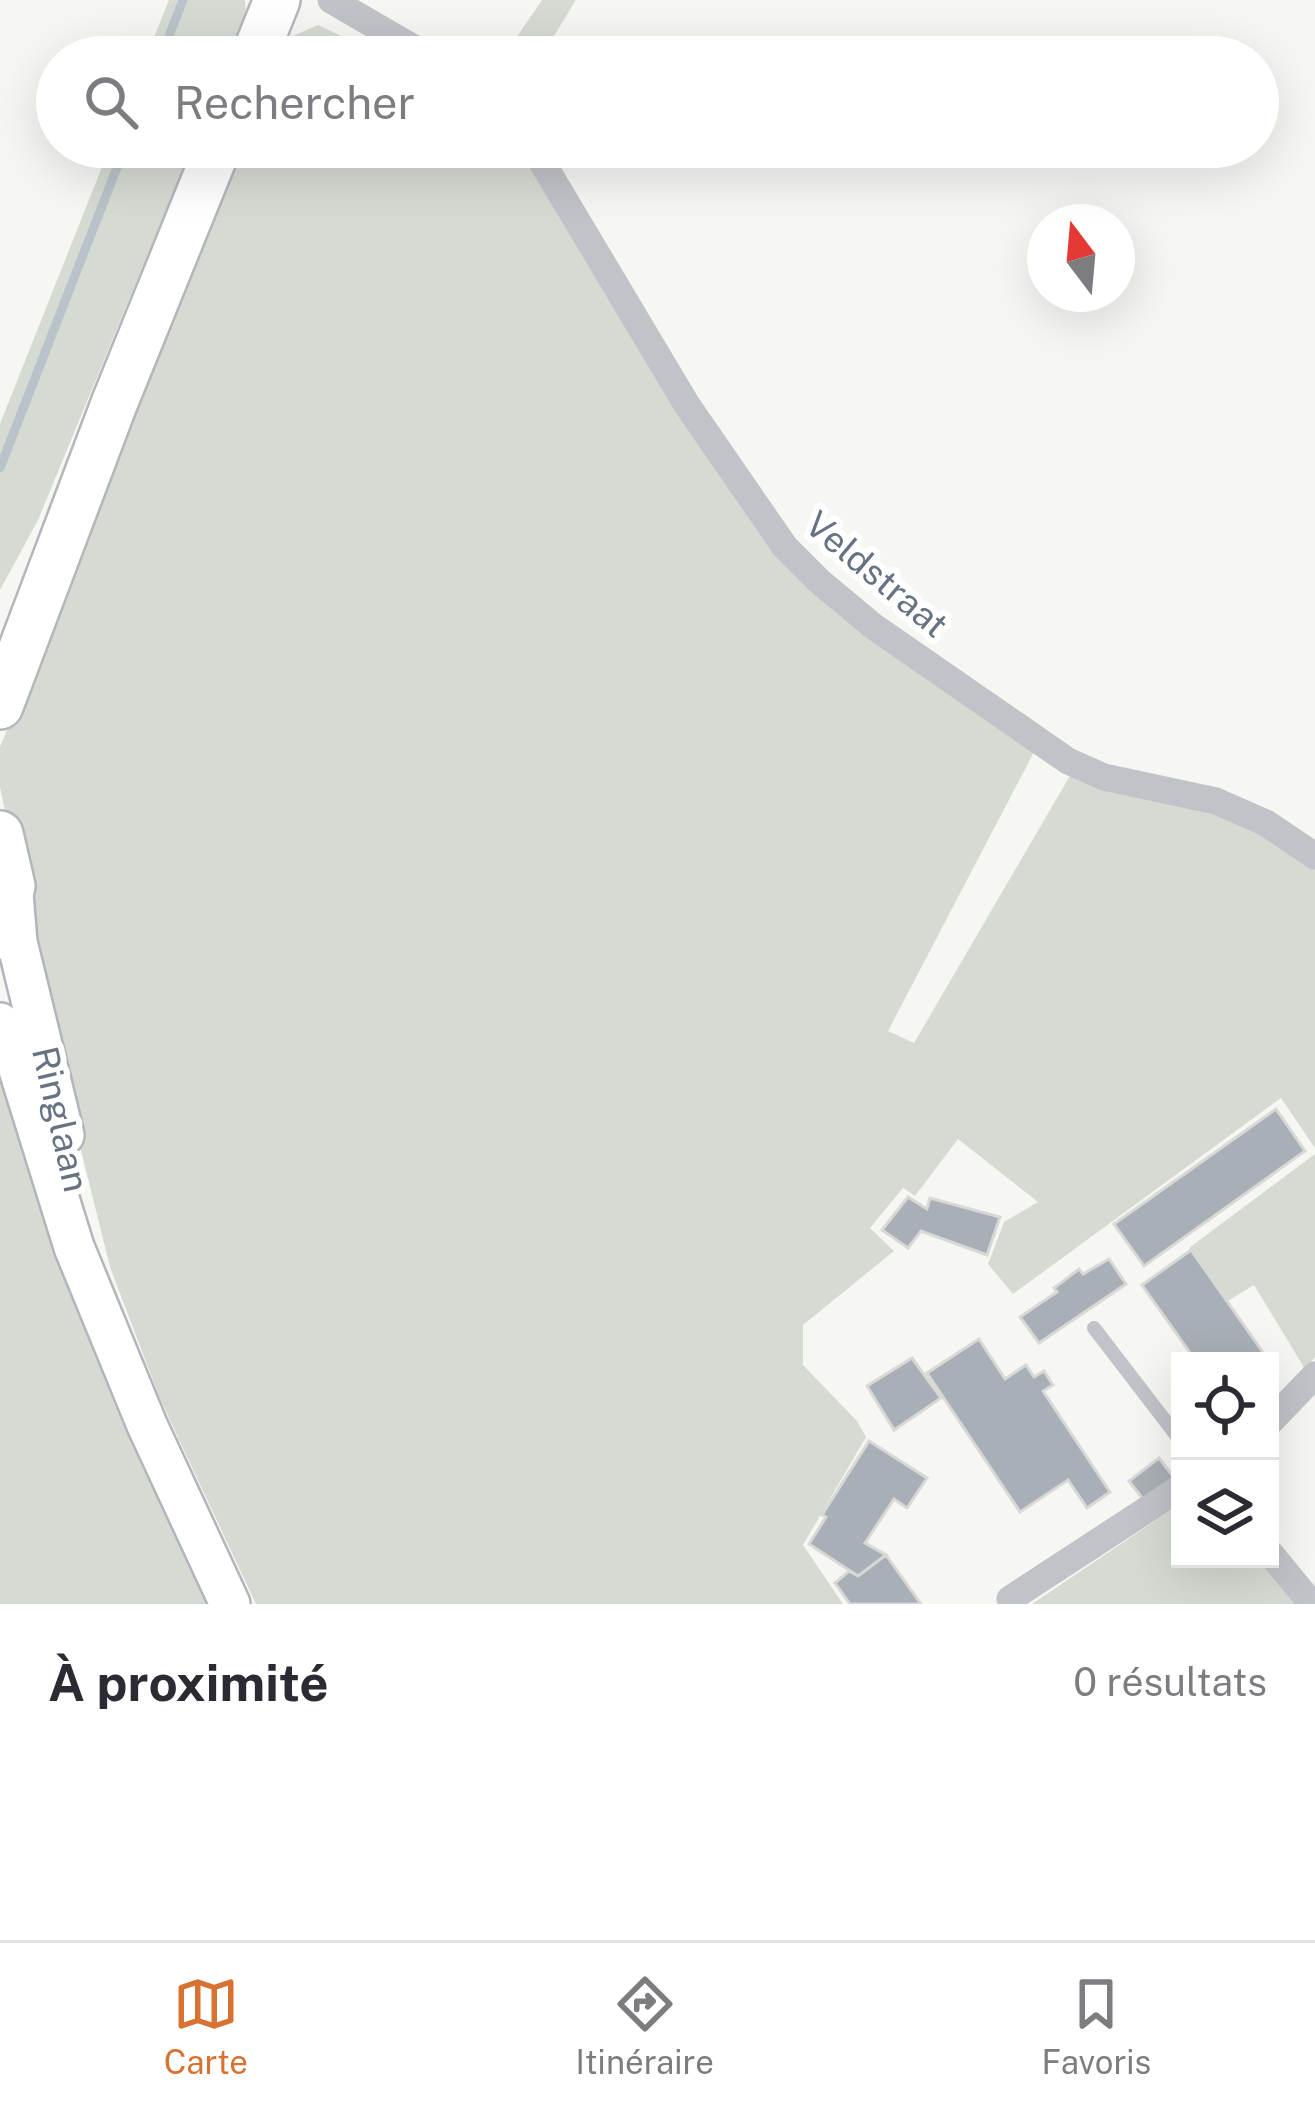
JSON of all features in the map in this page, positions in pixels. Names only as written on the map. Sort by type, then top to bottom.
[{"type":"main road","points":[[262,36],[277,0]]},
{"type":"main road","points":[[0,706],[210,168]]},
{"type":"main road","points":[[0,620],[114,404]]},
{"type":"main road","points":[[0,836],[12,886],[0,936]]},
{"type":"main road","name":"Ringlaan","points":[[12,886],[17,942],[116,1350]]},
{"type":"main road","name":"Ringlaan","points":[[0,1023],[74,1247],[230,1604]]},
{"type":"street","points":[[331,0],[393,36]]},
{"type":"street","name":"Veldstraat","points":[[545,168],[687,406],[785,548],[819,581],[873,626],[1068,760],[1104,777],[1216,801],[1267,823],[1315,856]]},
{"type":"street","points":[[1279,1413],[1315,1375]]},
{"type":"street","points":[[1010,1599],[1171,1494]]},
{"type":"street","points":[[1279,1563],[1312,1604]]},
{"type":"lane","points":[[1094,1328],[1171,1428]]},
{"type":"shaded area","points":[[169,0],[245,0],[246,12],[236,36],[154,36]]},
{"type":"shaded area","points":[[542,0],[576,0],[554,36],[517,36]]},
{"type":"shaded area","points":[[318,25],[341,36],[293,36]]},
{"type":"shaded area","points":[[102,168],[183,168],[38,520],[0,590],[0,424]]},
{"type":"shaded area","points":[[235,168],[535,168],[755,525],[1034,752],[888,1031],[914,1043],[1071,774],[1215,814],[1315,866],[1315,1148],[1281,1098],[1013,1294],[988,1264],[1004,1222],[1038,1202],[958,1139],[915,1196],[903,1188],[870,1228],[894,1251],[803,1325],[803,1365],[857,1421],[866,1437],[803,1545],[843,1604],[256,1604],[160,1399],[110,1267],[26,929],[21,846],[5,811],[0,747]]},
{"type":"shaded area","points":[[0,1047],[209,1604],[0,1604]]},
{"type":"shaded area","points":[[1315,1154],[1315,1357],[1305,1369],[1254,1285],[1228,1301],[1189,1248]]},
{"type":"shaded area","points":[[1171,1510],[1171,1568],[1274,1568],[1303,1604],[1032,1604]]},
{"type":"building","points":[[1276,1109],[1305,1151],[1144,1266],[1114,1224]]},
{"type":"building","points":[[908,1197],[927,1209],[930,1198],[1000,1217],[987,1255],[921,1231],[908,1248],[882,1230]]},
{"type":"building","points":[[1191,1250],[1263,1352],[1190,1352],[1142,1285]]},
{"type":"building","points":[[1109,1259],[1126,1284],[1039,1343],[1020,1317],[1057,1292],[1054,1288],[1079,1269],[1083,1274]]},
{"type":"building","points":[[979,1339],[1005,1379],[1026,1365],[1034,1377],[1044,1371],[1053,1385],[1043,1391],[1110,1492],[1087,1508],[1068,1480],[1020,1512],[927,1373]]},
{"type":"building","points":[[912,1358],[941,1398],[894,1430],[867,1386]]},
{"type":"building","points":[[869,1441],[927,1478],[907,1508],[894,1499],[865,1543],[886,1555],[858,1576],[809,1544]]},
{"type":"building","points":[[1159,1458],[1171,1474],[1171,1484],[1146,1503],[1129,1481]]},
{"type":"building","points":[[886,1555],[921,1604],[850,1604],[835,1583],[849,1571],[858,1576]]},
{"type":"waterway","points":[[169,36],[183,0]]},
{"type":"waterway","points":[[0,468],[117,168]]}]
